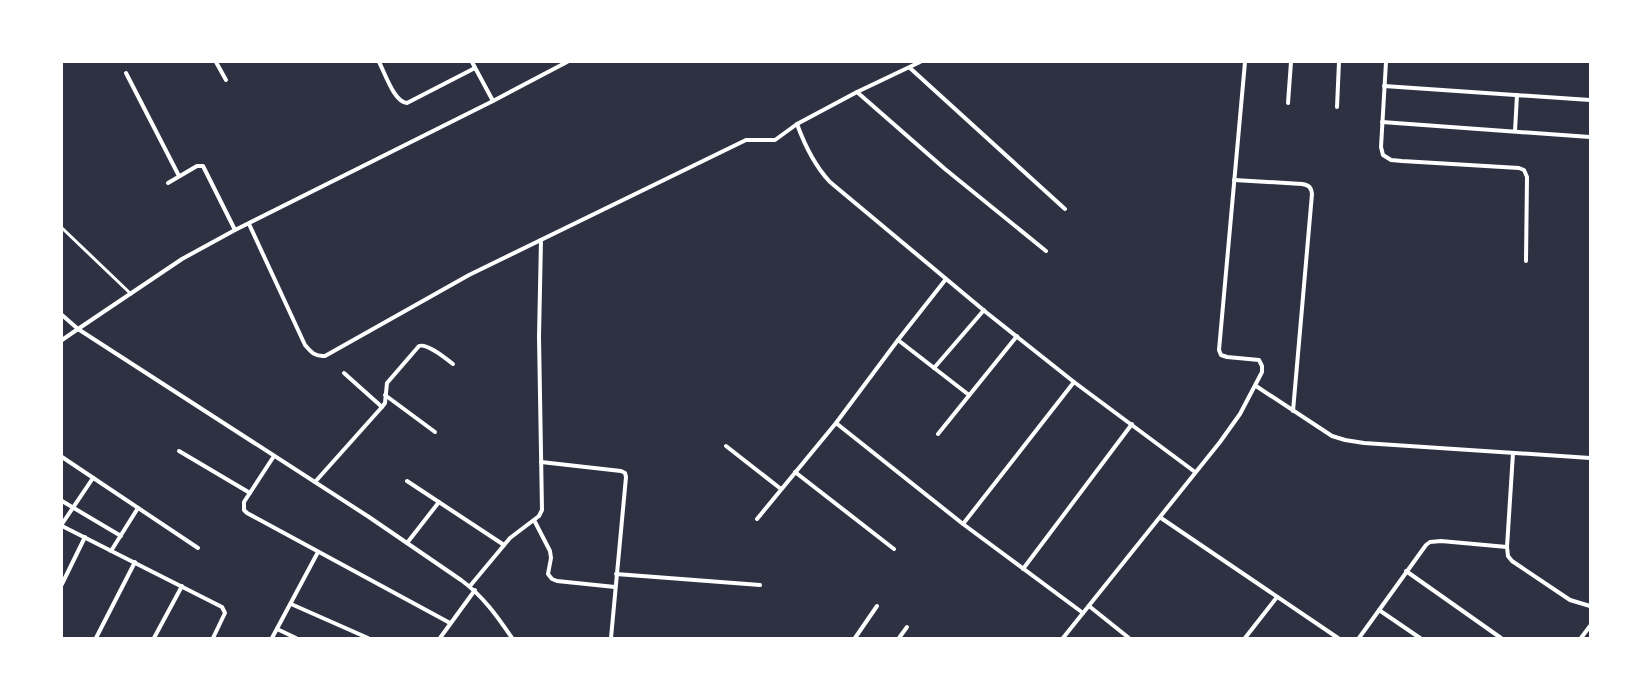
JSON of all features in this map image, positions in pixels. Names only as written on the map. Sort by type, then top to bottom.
[{"type":"street","points":[[216,62],[226,80]]},
{"type":"street","points":[[379,62],[398,100],[403,103],[407,103],[475,68]]},
{"type":"street","points":[[472,62],[493,101]]},
{"type":"street","points":[[62,340],[182,259],[235,230],[493,101],[567,62]]},
{"type":"street","points":[[249,224],[305,345],[311,352],[319,356],[329,353],[469,275],[746,140],[775,140],[797,124],[857,92],[920,62]]},
{"type":"street","points":[[1063,638],[1161,518],[1240,414],[1262,372],[1261,362],[1254,359],[1224,356],[1219,350],[1245,62]]},
{"type":"street","points":[[1288,102],[1291,62]]},
{"type":"street","points":[[1336,107],[1339,62]]},
{"type":"street","points":[[1386,62],[1381,151],[1386,158],[1391,160],[1519,168],[1524,170],[1527,177],[1526,261]]},
{"type":"street","points":[[910,68],[1065,209]]},
{"type":"street","points":[[126,73],[179,176]]},
{"type":"street","points":[[1384,86],[1590,100]]},
{"type":"street","points":[[857,92],[945,169],[1046,251]]},
{"type":"street","points":[[1515,131],[1517,95]]},
{"type":"street","points":[[1382,122],[1590,137]]},
{"type":"street","points":[[797,124],[805,145],[815,164],[830,182],[946,279],[1074,382],[1195,472]]},
{"type":"street","points":[[168,183],[197,166],[203,166],[235,230]]},
{"type":"street","points":[[1234,180],[1302,184],[1308,185],[1311,189],[1312,194],[1293,411]]},
{"type":"street","points":[[470,586],[504,545],[515,534],[539,516],[542,510],[539,337],[541,240]]},
{"type":"street","points":[[757,519],[836,423],[946,279]]},
{"type":"street","points":[[934,368],[984,310]]},
{"type":"street","points":[[62,316],[78,329],[315,482],[470,586],[486,602],[510,637]]},
{"type":"street","points":[[938,434],[1017,336]]},
{"type":"street","points":[[898,340],[969,395]]},
{"type":"street","points":[[315,482],[382,407],[385,403],[387,383],[419,346],[427,346],[453,364]]},
{"type":"street","points":[[344,373],[382,407]]},
{"type":"street","points":[[963,524],[1074,382]]},
{"type":"street","points":[[1256,386],[1321,429],[1345,440],[1364,443],[1590,458]]},
{"type":"street","points":[[385,395],[435,432]]},
{"type":"street","points":[[836,423],[963,524],[1083,613]]},
{"type":"street","points":[[1023,569],[1132,424]]},
{"type":"street","points":[[726,446],[781,489]]},
{"type":"street","points":[[179,451],[250,493]]},
{"type":"street","points":[[1513,453],[1507,547],[1508,556],[1512,561],[1570,600],[1590,606]]},
{"type":"street","points":[[274,456],[243,506],[247,513],[450,623]]},
{"type":"street","points":[[62,457],[198,548]]},
{"type":"street","points":[[541,462],[618,470],[625,473],[627,483],[616,574],[611,638]]},
{"type":"street","points":[[796,472],[894,549]]},
{"type":"street","points":[[92,478],[62,525],[224,609],[224,617],[213,638]]},
{"type":"street","points":[[407,481],[504,545]]},
{"type":"street","points":[[62,501],[121,536]]},
{"type":"street","points":[[407,543],[439,502]]},
{"type":"street","points":[[111,551],[138,508]]},
{"type":"street","points":[[1161,518],[1338,638]]},
{"type":"street","points":[[534,520],[550,551],[548,574],[552,580],[615,587]]},
{"type":"street","points":[[62,584],[85,537]]},
{"type":"street","points":[[1359,638],[1422,549],[1430,542],[1441,541],[1507,547]]},
{"type":"street","points":[[272,638],[318,552]]},
{"type":"street","points":[[96,638],[135,562]]},
{"type":"street","points":[[1406,571],[1501,638]]},
{"type":"street","points":[[616,574],[760,585]]},
{"type":"street","points":[[154,638],[182,586]]},
{"type":"street","points":[[440,638],[475,590]]},
{"type":"street","points":[[1245,638],[1277,597]]},
{"type":"street","points":[[290,604],[368,638]]},
{"type":"street","points":[[855,638],[878,606]]},
{"type":"street","points":[[1089,606],[1130,638]]},
{"type":"street","points":[[1379,610],[1420,638]]},
{"type":"street","points":[[1581,638],[1590,626]]},
{"type":"street","points":[[899,638],[907,627]]},
{"type":"street","points":[[277,629],[296,638]]},
{"type":"lane","points":[[62,228],[131,294]]}]
